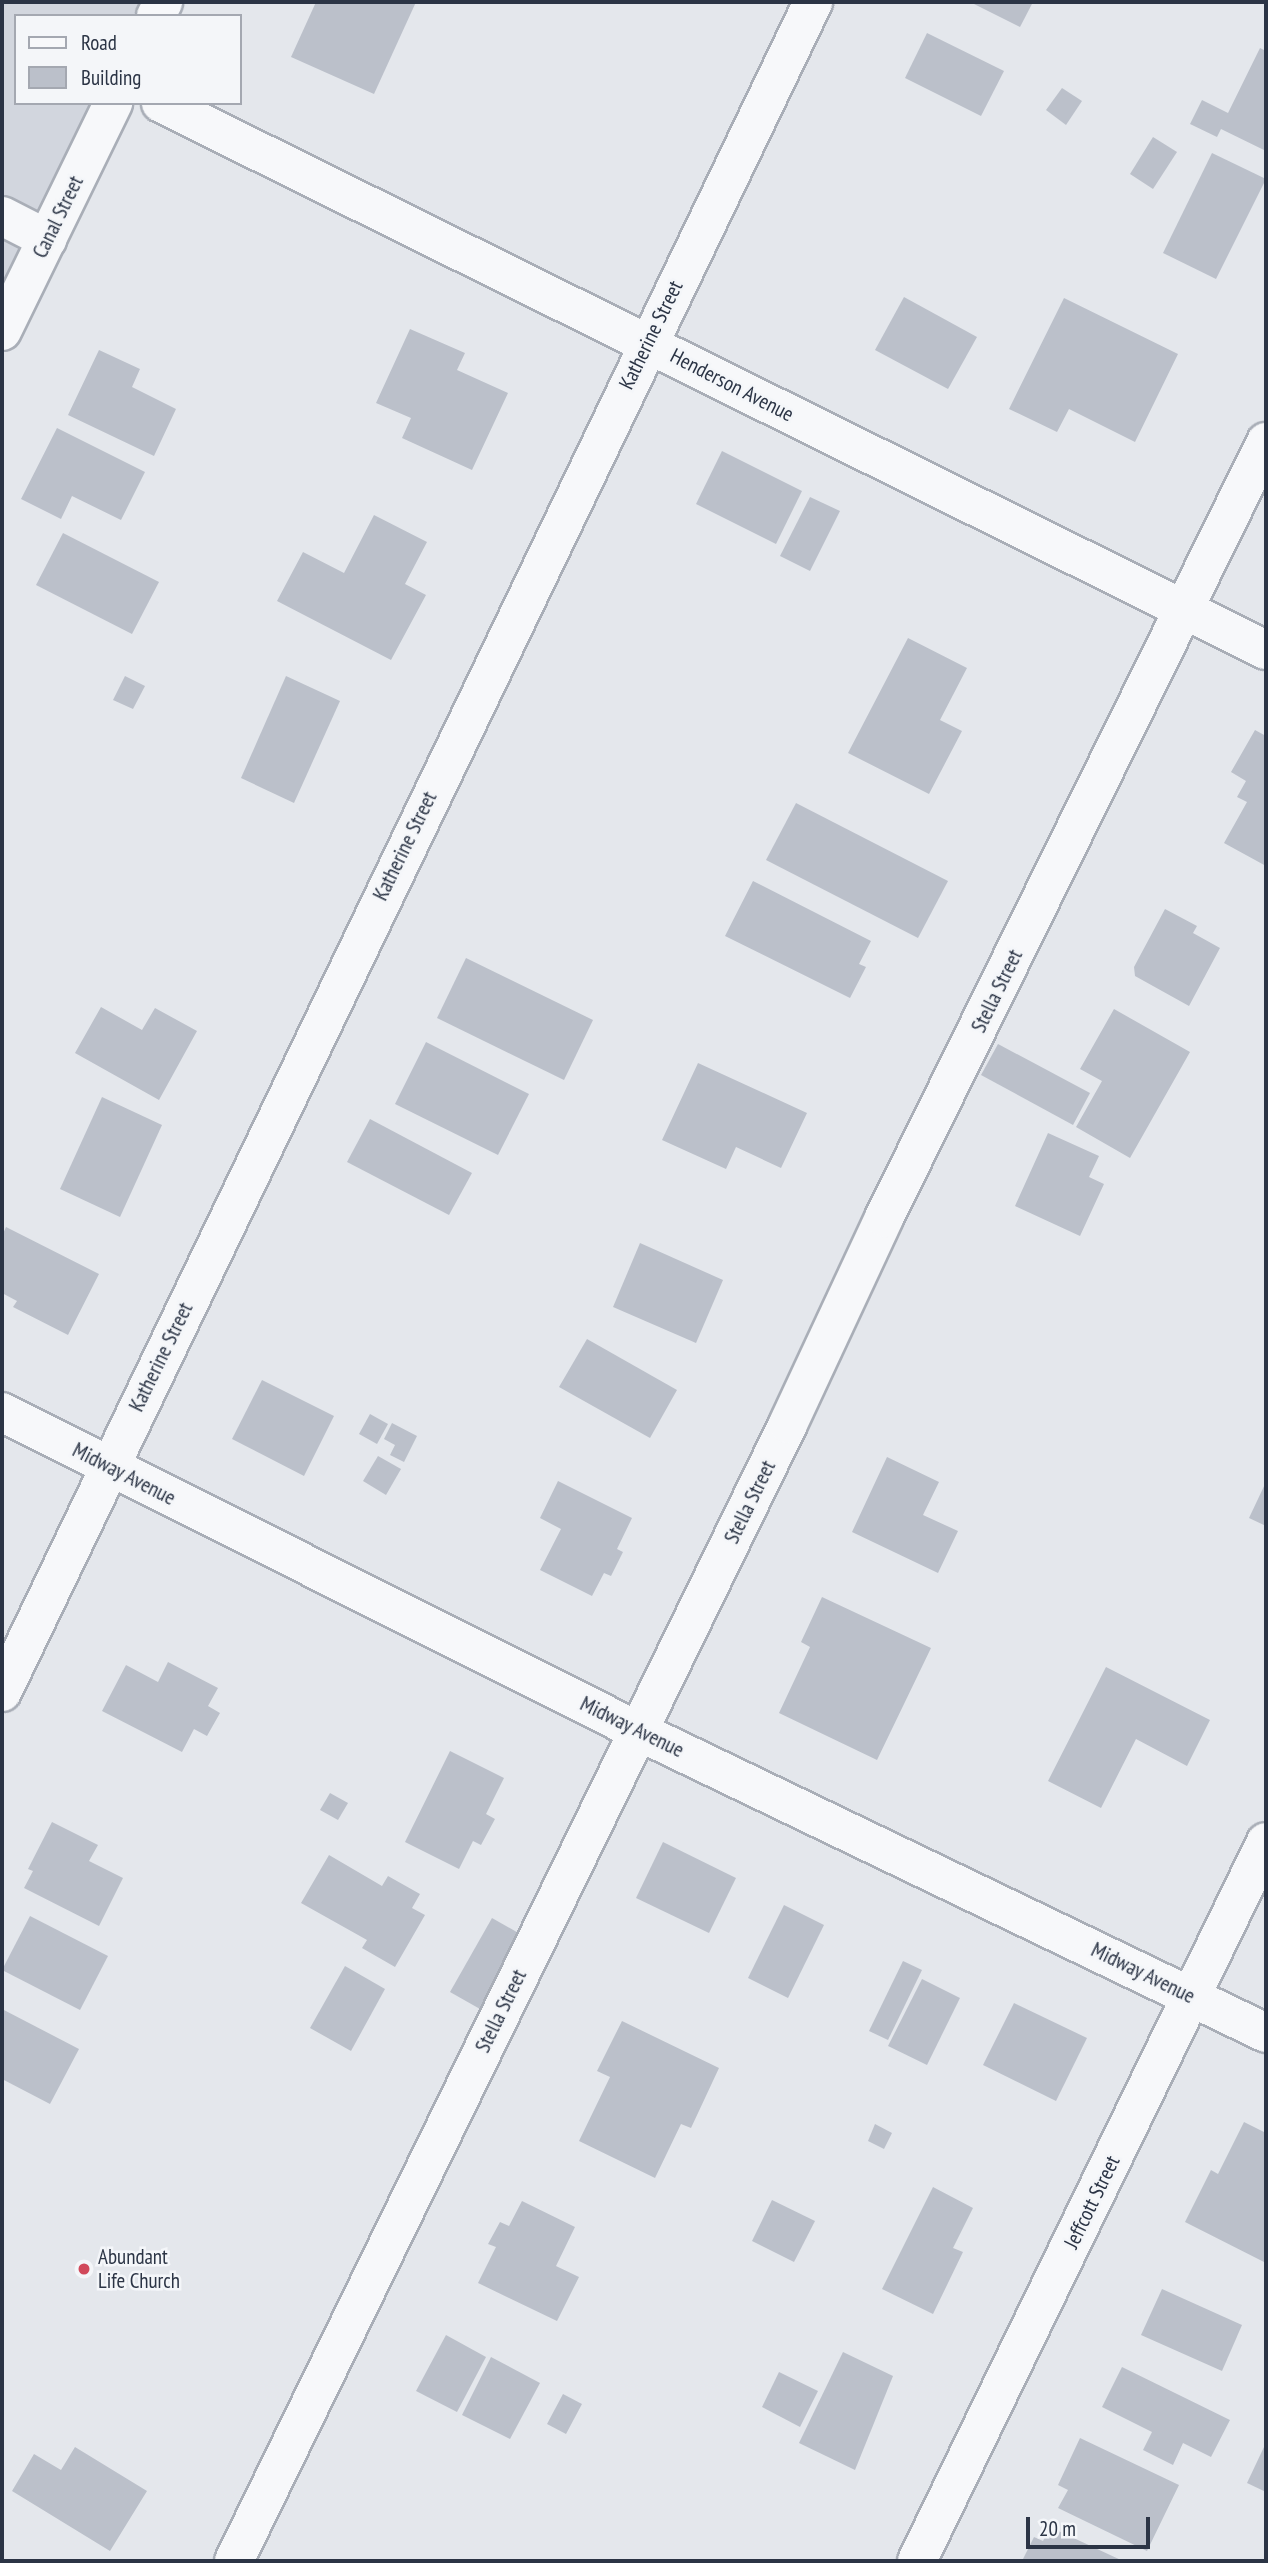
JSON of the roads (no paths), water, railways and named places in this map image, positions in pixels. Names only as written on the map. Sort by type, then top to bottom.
[{"type":"street","name":"Katherine Street","points":[[2,1692],[647,342],[813,2]]},
{"type":"street","name":"Canal Street","points":[[2,331],[112,105]]},
{"type":"street","name":"Henderson Avenue","points":[[165,105],[1266,650]]},
{"type":"street","points":[[2,216],[47,239]]},
{"type":"street","name":"Stella Street","points":[[234,2561],[884,1218],[1266,442]]},
{"type":"street","name":"Midway Avenue","points":[[2,1412],[638,1731],[1266,2033]]},
{"type":"street","name":"Jeffcott Street","points":[[917,2561],[1194,1998],[1266,1842]]},
{"type":"place","name":"Abundant Life Church","points":[[84,2269]]}]
